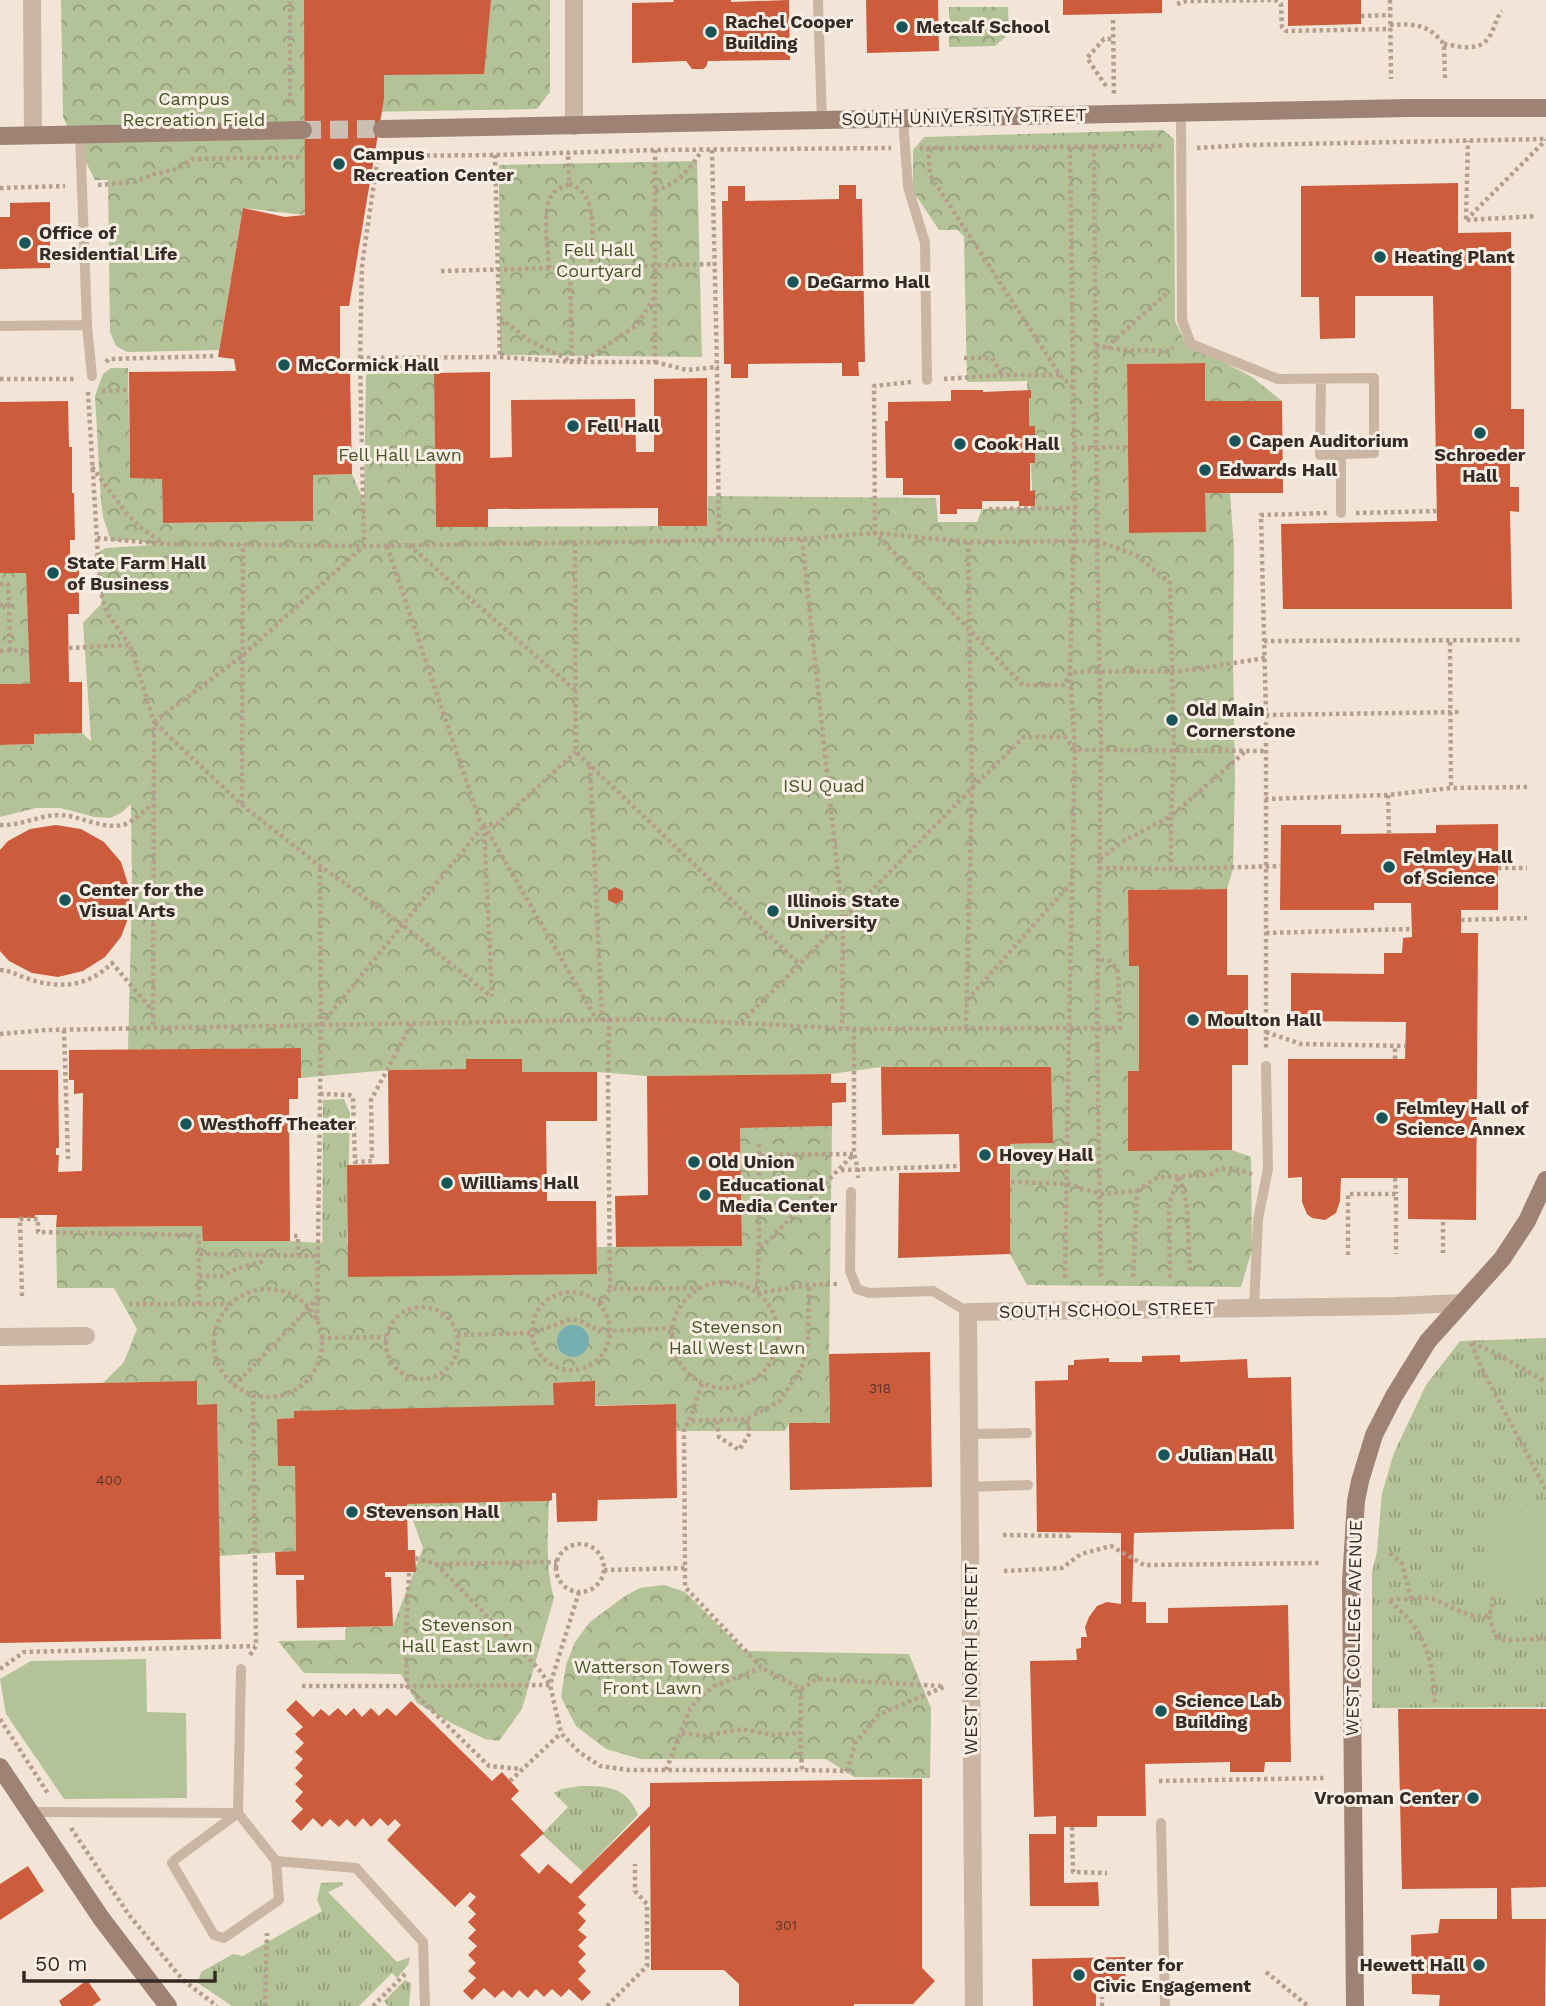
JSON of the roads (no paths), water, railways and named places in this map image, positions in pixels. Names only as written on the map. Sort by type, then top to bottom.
[{"type":"street","points":[[32,0],[33,134]]},
{"type":"street","points":[[574,0],[574,126]]},
{"type":"street","name":"SOUTH UNIVERSITY STREET","points":[[382,129],[1410,108],[1546,108]]},
{"type":"street","points":[[0,136],[303,130]]},
{"type":"street","name":"WEST COLLEGE AVENUE","points":[[1355,2006],[1351,1582],[1356,1501],[1367,1456],[1384,1413],[1428,1341],[1502,1259],[1527,1221],[1546,1180]]},
{"type":"street","name":"SOUTH SCHOOL STREET","points":[[968,1312],[1462,1303]]},
{"type":"street","name":"WEST NORTH STREET","points":[[968,1312],[974,2006]]},
{"type":"street","points":[[0,1337],[86,1336]]},
{"type":"street","points":[[0,1767],[101,1918],[168,2006]]},
{"type":"lane","points":[[818,0],[822,120]]},
{"type":"lane","points":[[1181,114],[1182,320],[1186,335],[1191,344],[1278,379],[1374,378],[1374,453],[1320,455],[1321,379]]},
{"type":"lane","points":[[903,118],[908,187],[925,243],[927,380]]},
{"type":"lane","points":[[80,134],[87,325],[92,376]]},
{"type":"lane","points":[[0,326],[87,325]]},
{"type":"lane","points":[[1341,454],[1341,513]]},
{"type":"lane","points":[[1254,1308],[1258,1219],[1268,1170],[1266,1066]]},
{"type":"lane","points":[[851,1192],[850,1271],[857,1289],[869,1293],[933,1291],[968,1312]]},
{"type":"lane","points":[[969,1434],[1027,1433]]},
{"type":"lane","points":[[969,1487],[1028,1485]]},
{"type":"lane","points":[[238,1813],[172,1863],[214,1935],[224,1938],[279,1900],[276,1861],[238,1813],[241,1669]]},
{"type":"lane","points":[[29,1812],[238,1813]]},
{"type":"lane","points":[[1161,1823],[1165,2006]]},
{"type":"lane","points":[[276,1861],[356,1868],[423,1942],[425,2006]]},
{"type":"water","points":[[573,1325],[584,1330],[589,1341],[584,1352],[573,1357],[562,1352],[557,1341],[562,1330]]},
{"type":"tunnel","points":[[303,130],[382,129]]},
{"type":"place","name":"Metcalf School","points":[[902,27]]},
{"type":"place","name":"Rachel Cooper Building","points":[[711,32]]},
{"type":"place","name":"Campus Recreation Center","points":[[339,164]]},
{"type":"place","name":"Office of Residential Life","points":[[25,243]]},
{"type":"place","name":"Heating Plant","points":[[1380,257]]},
{"type":"place","name":"DeGarmo Hall","points":[[793,282]]},
{"type":"place","name":"McCormick Hall","points":[[284,365]]},
{"type":"place","name":"Fell Hall","points":[[573,426]]},
{"type":"place","name":"Schroeder Hall","points":[[1480,433]]},
{"type":"place","name":"Capen Auditorium","points":[[1235,441]]},
{"type":"place","name":"Cook Hall","points":[[960,444]]},
{"type":"place","name":"Edwards Hall","points":[[1205,470]]},
{"type":"place","name":"State Farm Hall of Business","points":[[53,573]]},
{"type":"place","name":"Old Main Cornerstone","points":[[1172,720]]},
{"type":"place","name":"Felmley Hall of Science","points":[[1389,867]]},
{"type":"place","name":"Center for the Visual Arts","points":[[65,900]]},
{"type":"place","name":"Illinois State University","points":[[773,911]]},
{"type":"place","name":"Moulton Hall","points":[[1193,1020]]},
{"type":"place","name":"Felmley Hall of Science Annex","points":[[1382,1118]]},
{"type":"place","name":"Westhoff Theater","points":[[186,1124]]},
{"type":"place","name":"Hovey Hall","points":[[985,1155]]},
{"type":"place","name":"Old Union","points":[[694,1162]]},
{"type":"place","name":"Williams Hall","points":[[447,1183]]},
{"type":"place","name":"Educational Media Center","points":[[705,1195]]},
{"type":"place","name":"Julian Hall","points":[[1164,1455]]},
{"type":"place","name":"Stevenson Hall","points":[[352,1512]]},
{"type":"place","name":"Science Lab Building","points":[[1161,1711]]},
{"type":"place","name":"Vrooman Center","points":[[1473,1798]]},
{"type":"place","name":"Hewett Hall","points":[[1479,1965]]},
{"type":"place","name":"Center for Civic Engagement","points":[[1079,1975]]},
{"type":"park label","name":"Campus Recreation Field","points":[[194,109]]},
{"type":"park label","name":"Fell Hall Courtyard","points":[[599,260]]},
{"type":"park label","name":"Fell Hall Lawn","points":[[400,455]]},
{"type":"park label","name":"ISU Quad","points":[[824,786]]},
{"type":"park label","name":"Stevenson Hall West Lawn","points":[[737,1337]]},
{"type":"park label","name":"Stevenson Hall East Lawn","points":[[467,1635]]},
{"type":"park label","name":"Watterson Towers Front Lawn","points":[[652,1677]]}]
